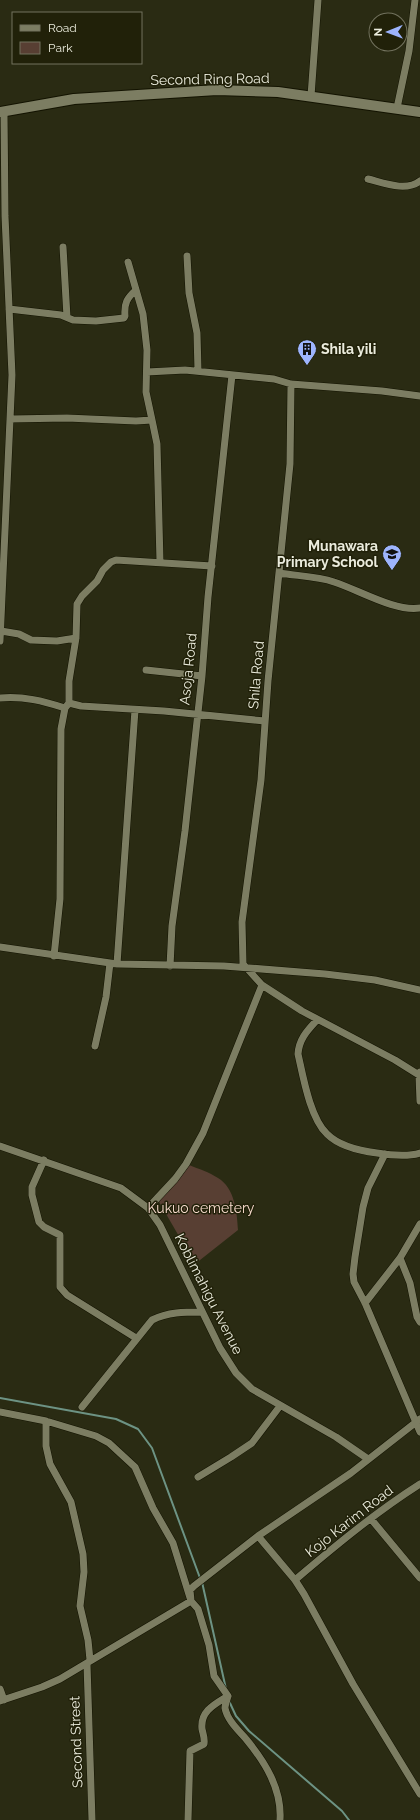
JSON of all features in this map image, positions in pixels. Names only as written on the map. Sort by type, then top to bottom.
[{"type":"street","points":[[311,96],[318,0]]},
{"type":"street","points":[[397,108],[408,59],[416,0]]},
{"type":"street","name":"Second Ring Road","points":[[2,112],[74,99],[217,90],[278,92],[420,112]]},
{"type":"street","points":[[0,641],[2,528],[7,497],[12,375],[2,112]]},
{"type":"street","points":[[368,179],[399,186],[415,185],[420,181]]},
{"type":"street","points":[[63,247],[67,317]]},
{"type":"street","points":[[187,256],[189,293],[197,333],[198,371]]},
{"type":"street","points":[[128,262],[143,314],[147,350],[146,392],[157,444],[160,562]]},
{"type":"street","points":[[9,309],[62,315],[74,320],[96,321],[124,318],[127,298],[136,290]]},
{"type":"street","points":[[147,372],[185,370],[198,371],[232,376],[274,379],[291,384],[382,391],[420,396]]},
{"type":"street","name":"Asoja Road","points":[[170,966],[172,926],[185,831],[196,714],[202,676],[208,597],[232,376]]},
{"type":"street","name":"Shila Road","points":[[245,968],[242,957],[242,922],[259,801],[265,721],[290,464],[291,384]]},
{"type":"street","points":[[10,419],[67,418],[136,421],[152,420]]},
{"type":"street","points":[[54,956],[60,899],[61,729],[67,706],[69,681],[76,638],[77,604],[111,562],[121,559],[212,566]]},
{"type":"street","points":[[279,573],[332,581],[394,605],[420,608]]},
{"type":"street","points":[[1,631],[19,634],[31,640],[56,641],[76,638]]},
{"type":"street","points":[[146,670],[202,676]]},
{"type":"street","points":[[0,698],[16,697],[36,699],[67,706],[196,714],[265,721]]},
{"type":"street","points":[[95,1046],[114,964],[135,710]]},
{"type":"street","points":[[0,947],[114,964],[289,970],[375,980],[420,990]]},
{"type":"street","points":[[245,968],[262,985],[317,1020],[419,1073],[420,1101]]},
{"type":"street","points":[[148,1208],[175,1179],[186,1164],[203,1133],[262,985]]},
{"type":"street","points":[[317,1020],[304,1035],[299,1046],[298,1054],[312,1106],[319,1125],[327,1134],[339,1142],[360,1150],[385,1154],[420,1153]]},
{"type":"street","name":"Koblimahigu Avenue","points":[[0,1146],[44,1160],[121,1188],[148,1208],[160,1225],[226,1359],[236,1373],[252,1389],[336,1437],[368,1459]]},
{"type":"street","points":[[385,1154],[368,1188],[363,1207],[355,1257],[353,1274],[354,1282],[365,1303],[418,1421],[420,1432]]},
{"type":"street","points":[[44,1160],[32,1187],[32,1195],[39,1222],[44,1227],[60,1235],[60,1287],[67,1295],[136,1338]]},
{"type":"street","points":[[365,1303],[400,1258],[420,1224]]},
{"type":"street","points":[[400,1258],[410,1284],[417,1317],[420,1322]]},
{"type":"street","points":[[82,1407],[152,1320],[162,1315],[173,1313],[202,1312]]},
{"type":"street","points":[[198,1476],[252,1443],[280,1406]]},
{"type":"street","points":[[0,1412],[46,1421],[96,1436],[109,1443],[135,1467],[153,1508],[173,1543],[191,1601],[198,1609],[208,1645],[214,1676],[228,1696],[225,1708],[232,1722],[258,1754],[276,1785],[280,1820]]},
{"type":"street","name":"Second Street","points":[[46,1421],[46,1446],[50,1464],[71,1502],[83,1554],[84,1572],[80,1606],[88,1640],[92,1820]]},
{"type":"street","points":[[191,1601],[190,1590],[194,1586],[258,1536],[351,1473],[418,1421]]},
{"type":"street","name":"Kojo Karim Road","points":[[295,1580],[371,1519],[420,1484]]},
{"type":"street","points":[[371,1519],[420,1578]]},
{"type":"street","points":[[258,1536],[295,1580],[304,1594],[353,1684],[420,1794]]},
{"type":"street","points":[[0,1689],[2,1700],[42,1687],[89,1662],[191,1601]]},
{"type":"street","points":[[188,1820],[190,1750],[204,1744],[205,1739],[202,1724],[206,1710],[228,1696]]},
{"type":"green space","name":"Kukuo cemetery","points":[[189,1165],[215,1176],[224,1182],[232,1194],[237,1216],[238,1230],[195,1264],[158,1200]]},
{"type":"waterway","points":[[0,1398],[116,1419],[138,1429],[152,1448],[200,1578]]},
{"type":"waterway","points":[[202,1582],[226,1689]]},
{"type":"waterway","points":[[229,1701],[236,1716],[249,1731],[342,1811],[349,1820]]},
{"type":"place","name":"Shila yili","points":[[307,366]]},
{"type":"place","name":"Munawara Primary School","points":[[392,571]]}]
